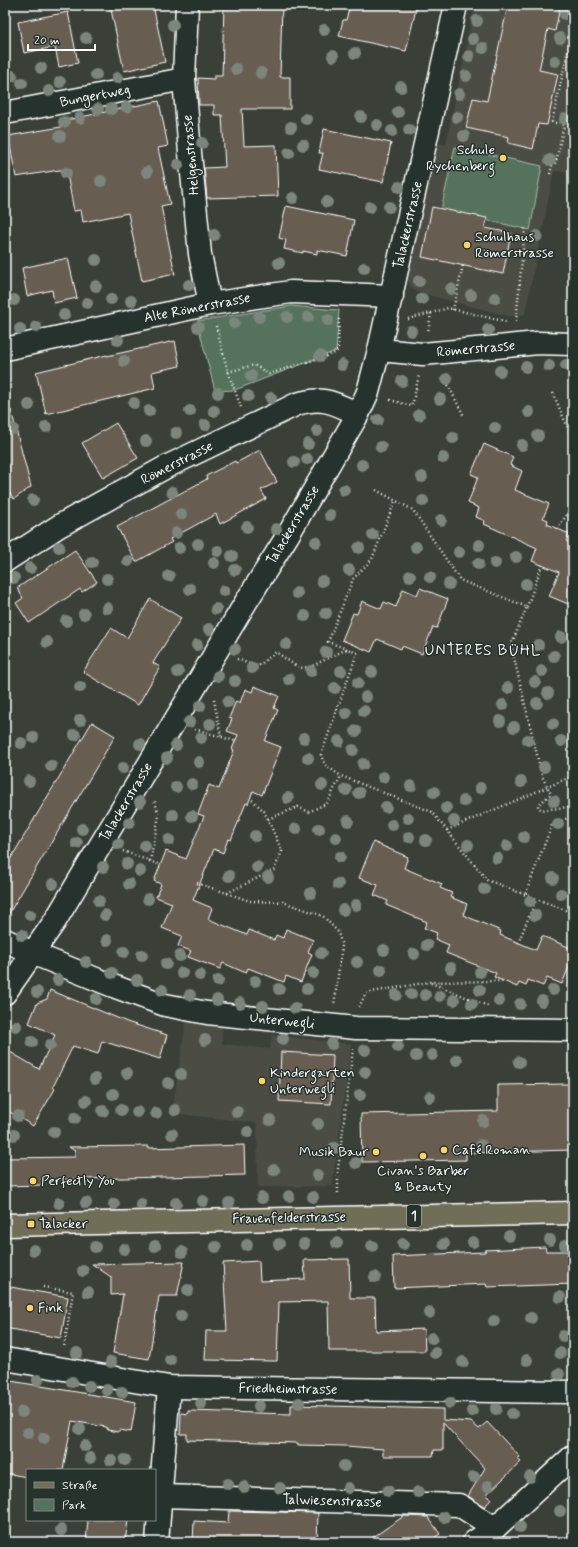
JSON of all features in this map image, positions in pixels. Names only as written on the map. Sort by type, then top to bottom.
[{"type":"main road","name":"Frauenfelderstrasse","points":[[5,1225],[573,1213]]},
{"type":"street","name":"Helgenstrasse","points":[[187,5],[184,78],[200,254],[210,304]]},
{"type":"street","name":"Talackerstrasse","points":[[5,993],[55,921],[246,602],[288,535],[358,414],[368,392],[380,350],[456,5]]},
{"type":"street","name":"Bungertweg","points":[[5,113],[184,78]]},
{"type":"street","name":"Alte Römerstrasse","points":[[5,349],[210,304],[291,292],[392,296]]},
{"type":"street","name":"Römerstrasse","points":[[380,350],[423,354],[538,343],[573,344]]},
{"type":"street","name":"Römerstrasse","points":[[5,561],[59,526],[160,471],[297,404],[315,400],[324,400],[358,414]]},
{"type":"street","name":"Unterwegli","points":[[5,940],[32,953],[113,986],[165,1005],[208,1013],[356,1028],[573,1030]]},
{"type":"street","name":"Friedheimstrasse","points":[[5,1359],[61,1370],[169,1387],[573,1392]]},
{"type":"street","points":[[157,1542],[162,1496],[169,1387]]},
{"type":"street","points":[[474,1542],[496,1528],[573,1456]]},
{"type":"street","name":"Talwiesenstrasse","points":[[162,1496],[459,1504],[496,1528]]},
{"type":"path","points":[[550,174],[552,166],[556,162],[564,125],[552,122],[573,28]]},
{"type":"path","points":[[516,322],[525,228]]},
{"type":"path","points":[[453,310],[463,266]]},
{"type":"path","points":[[228,372],[254,365],[269,374],[335,353],[338,350],[340,314],[337,294]]},
{"type":"path","points":[[210,304],[228,372],[239,401]]},
{"type":"path","points":[[406,319],[448,308],[509,323]]},
{"type":"path","points":[[427,336],[431,313]]},
{"type":"path","points":[[382,398],[412,406],[420,371]]},
{"type":"path","points":[[448,385],[464,416]]},
{"type":"path","points":[[553,393],[573,440]]},
{"type":"path","points":[[376,490],[413,510],[460,580],[527,607]]},
{"type":"path","points":[[395,501],[372,559],[353,579],[328,642],[357,653],[321,754],[325,765],[341,776],[432,812],[487,880],[573,913]]},
{"type":"path","points":[[557,528],[573,506]]},
{"type":"path","points":[[525,895],[552,826],[570,817],[571,814],[568,807],[542,810],[538,807],[538,805],[551,794],[542,776],[511,645],[542,565]]},
{"type":"path","points":[[237,659],[257,667],[276,652],[299,668],[310,667],[347,650]]},
{"type":"path","points":[[214,697],[221,737]]},
{"type":"path","points":[[194,728],[235,741]]},
{"type":"path","points":[[268,819],[298,807],[309,812],[327,803],[341,776]]},
{"type":"path","points":[[447,830],[573,776]]},
{"type":"path","points":[[150,861],[159,815],[153,796]]},
{"type":"path","points":[[226,893],[274,870],[282,851],[264,811],[250,798]]},
{"type":"path","points":[[128,853],[160,865]]},
{"type":"path","points":[[196,883],[250,901],[283,902],[323,916],[331,923],[338,932],[342,946],[334,1006]]},
{"type":"path","points":[[518,943],[536,900]]},
{"type":"path","points":[[358,1009],[366,993],[429,982],[503,981]]},
{"type":"path","points":[[429,982],[491,1007]]},
{"type":"path","points":[[338,1193],[338,1169],[353,1048]]},
{"type":"path","points":[[43,1288],[73,1292],[61,1370]]},
{"type":"shaded area","name":"Schule Rychenberg","points":[[475,5],[573,5],[573,172],[554,171],[525,314],[518,316],[509,316],[417,292],[410,286],[407,277],[436,143],[446,145]]},
{"type":"shaded area","name":"Kindergarten Unterwegli","points":[[186,1022],[222,1028],[222,1044],[270,1049],[272,1035],[351,1044],[332,1186],[258,1187],[257,1123],[172,1113]]},
{"type":"green space","points":[[455,147],[542,166],[530,230],[441,210]]},
{"type":"green space","points":[[291,306],[339,310],[336,351],[235,390],[215,391],[197,321]]},
{"type":"building","points":[[110,5],[153,5],[165,62],[124,71]]},
{"type":"building","points":[[224,5],[282,5],[280,77],[290,77],[290,109],[242,109],[244,146],[276,145],[278,196],[207,198],[204,168],[225,167],[222,115],[214,115],[214,105],[199,105],[198,78],[214,79],[214,76],[222,76]]},
{"type":"building","points":[[350,5],[417,5],[406,51],[339,36],[343,20],[346,20]]},
{"type":"building","points":[[508,5],[551,5],[560,7],[555,31],[548,29],[539,70],[558,74],[547,125],[538,124],[533,149],[508,143],[509,137],[466,128],[473,98],[487,101]]},
{"type":"building","points":[[68,12],[78,63],[59,67],[55,47],[24,53],[18,22]]},
{"type":"building","points":[[159,101],[168,146],[158,148],[170,204],[161,206],[175,274],[142,281],[128,213],[83,222],[81,210],[74,211],[66,169],[16,177],[8,136],[67,126],[66,120]]},
{"type":"building","points":[[324,129],[391,143],[383,182],[319,169],[323,153],[319,153]]},
{"type":"building","points":[[286,206],[354,220],[347,256],[317,250],[317,254],[284,249],[286,240],[279,238]]},
{"type":"building","name":"Schulhaus Römerstrasse","points":[[432,207],[487,218],[485,228],[511,233],[503,274],[422,257]]},
{"type":"building","points":[[68,258],[77,298],[54,303],[52,290],[27,296],[22,268]]},
{"type":"building","points":[[175,341],[180,366],[152,372],[155,388],[46,414],[36,372]]},
{"type":"building","points":[[5,410],[11,410],[31,487],[14,499],[5,487]]},
{"type":"building","points":[[116,423],[138,458],[103,478],[82,443]]},
{"type":"building","points":[[484,444],[513,457],[510,465],[522,471],[515,490],[549,504],[543,518],[548,520],[547,524],[569,534],[566,541],[571,543],[573,539],[573,606],[549,596],[559,572],[532,561],[537,548],[484,524],[485,521],[476,517],[479,508],[468,503],[478,477],[471,474]]},
{"type":"building","points":[[260,450],[277,482],[261,490],[266,499],[220,524],[216,514],[170,539],[172,542],[136,562],[117,527],[207,479],[206,476],[235,461],[236,463]]},
{"type":"building","points":[[75,550],[97,582],[82,592],[80,589],[29,623],[16,603],[23,598],[17,588]]},
{"type":"building","points":[[420,588],[448,599],[437,628],[433,627],[422,654],[402,646],[401,649],[377,639],[371,652],[342,640],[353,613],[357,614],[362,601],[381,609],[384,602],[396,607],[403,589],[417,595]]},
{"type":"building","points":[[150,599],[181,618],[153,663],[160,667],[138,705],[83,672],[111,628],[127,638]]},
{"type":"building","points":[[254,686],[279,696],[274,708],[278,710],[265,741],[281,747],[262,795],[253,791],[248,804],[246,803],[231,840],[228,839],[223,853],[214,849],[193,900],[212,908],[208,919],[247,935],[249,930],[274,940],[276,935],[283,938],[286,929],[313,940],[308,952],[312,954],[301,982],[286,976],[284,982],[248,968],[246,973],[223,963],[220,969],[188,957],[191,951],[178,946],[182,936],[162,928],[172,903],[156,897],[161,884],[154,881],[166,851],[186,859],[204,816],[198,814],[209,785],[219,789],[234,750],[232,749],[238,735],[227,731],[232,719],[229,718],[236,701],[240,703],[245,689],[252,692]]},
{"type":"building","points":[[92,722],[115,736],[5,920],[5,868]]},
{"type":"building","points":[[373,842],[408,857],[404,868],[442,884],[440,888],[452,893],[450,897],[467,904],[463,915],[501,931],[500,935],[536,950],[542,936],[573,949],[573,957],[562,984],[547,978],[543,986],[528,980],[526,986],[519,983],[517,987],[494,977],[496,973],[446,953],[449,945],[435,939],[437,933],[424,928],[427,922],[386,905],[388,901],[374,895],[378,885],[359,878]]},
{"type":"building","points":[[50,990],[127,1022],[167,1035],[160,1059],[102,1041],[98,1054],[73,1046],[53,1087],[55,1089],[33,1126],[5,1109],[5,1049],[39,1069],[55,1035],[29,1023],[37,1003],[47,999]]},
{"type":"building","points":[[281,1052],[333,1055],[331,1104],[279,1101]]},
{"type":"building","points":[[572,1084],[573,1150],[466,1153],[466,1160],[362,1162],[361,1114],[498,1111],[498,1085]]},
{"type":"building","points":[[244,1145],[245,1175],[43,1180],[43,1185],[5,1186],[5,1158],[75,1157],[75,1151],[69,1147],[148,1146],[148,1148]]},
{"type":"building","points":[[545,1247],[546,1251],[573,1251],[573,1284],[487,1287],[486,1284],[394,1288],[393,1256],[485,1252],[485,1250]]},
{"type":"building","points":[[349,1259],[350,1298],[375,1298],[376,1331],[424,1329],[425,1351],[329,1351],[328,1301],[279,1302],[277,1361],[205,1360],[206,1331],[227,1331],[223,1263],[259,1261],[260,1281],[305,1279],[304,1260]]},
{"type":"building","points":[[184,1262],[177,1296],[159,1296],[149,1359],[113,1353],[123,1294],[111,1295],[111,1277],[92,1264]]},
{"type":"building","points":[[5,1286],[68,1297],[61,1338],[5,1328]]},
{"type":"building","points":[[5,1380],[136,1402],[131,1432],[120,1430],[117,1432],[108,1430],[106,1427],[72,1421],[63,1469],[26,1469],[26,1477],[5,1473]]},
{"type":"building","points":[[291,1405],[443,1409],[443,1420],[471,1422],[479,1429],[487,1422],[520,1457],[517,1459],[521,1462],[486,1495],[491,1498],[485,1507],[468,1496],[485,1468],[443,1423],[443,1450],[434,1450],[433,1456],[383,1456],[383,1449],[346,1446],[187,1440],[187,1434],[180,1434],[181,1413],[188,1414],[188,1411],[291,1414]]},
{"type":"building","points":[[229,1511],[318,1513],[317,1542],[193,1542],[194,1521],[228,1523]]},
{"type":"building","points":[[404,1516],[428,1517],[440,1534],[428,1542],[366,1542]]},
{"type":"building","points":[[88,1521],[128,1521],[125,1542],[86,1542]]},
{"type":"place","name":"Schule Rychenberg","points":[[503,158]]},
{"type":"place","name":"Schulhaus Römerstrasse","points":[[467,245]]},
{"type":"place","name":"Kindergarten Unterwegli","points":[[262,1081]]},
{"type":"place","name":"Café Roman","points":[[444,1150]]},
{"type":"place","name":"Musik Baur","points":[[376,1152]]},
{"type":"place","name":"Civan's Barber & Beauty","points":[[423,1156]]},
{"type":"place","name":"Perfectly You","points":[[33,1181]]},
{"type":"place","name":"Talacker","points":[[31,1224]]},
{"type":"place","name":"Fink","points":[[30,1308]]},
{"type":"district","name":"UNTERES BÜHL","points":[[483,651]]}]
